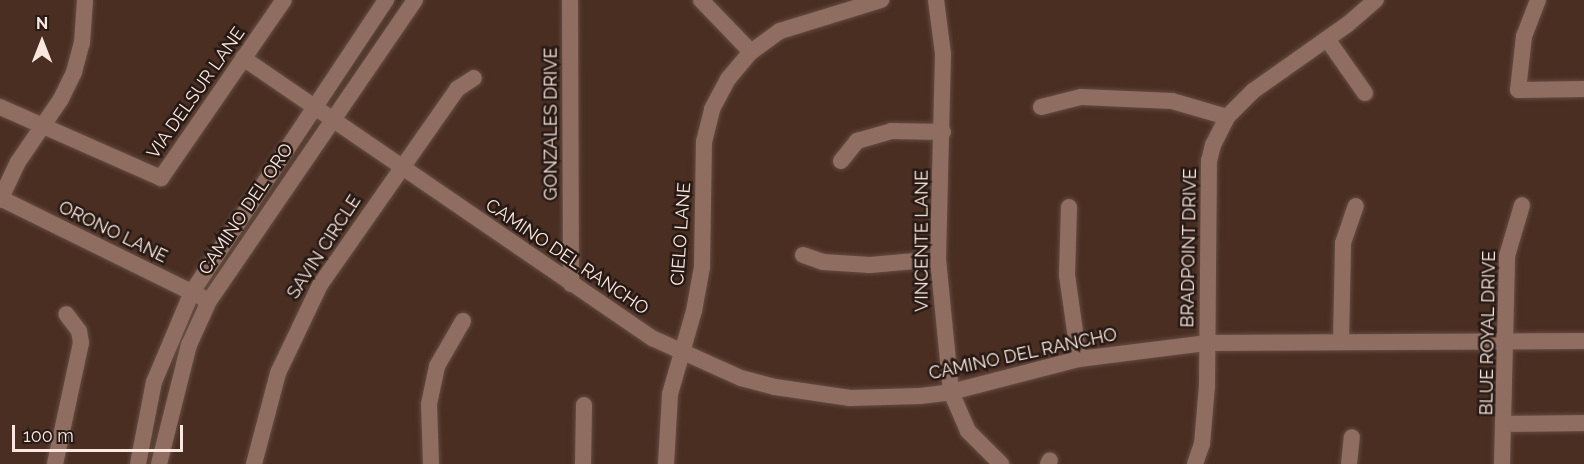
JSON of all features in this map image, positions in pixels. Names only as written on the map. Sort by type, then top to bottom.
[{"type":"street","points":[[0,199],[18,162],[43,126],[74,72],[82,42],[85,0]]},
{"type":"street","name":"VIA DELSUR LANE","points":[[43,126],[161,178],[284,0]]},
{"type":"street","name":"CAMINO DEL ORO","points":[[138,464],[154,382],[192,292],[386,0]]},
{"type":"street","name":"CAMINO DEL ORO","points":[[159,464],[189,345],[209,301],[331,119],[415,0]]},
{"type":"street","name":"GONZALES DRIVE","points":[[570,0],[571,284]]},
{"type":"street","points":[[701,0],[751,52]]},
{"type":"street","name":"CIELO LANE","points":[[666,464],[670,394],[682,354],[702,267],[704,142],[712,109],[722,89],[751,52],[780,31],[856,3],[880,0]]},
{"type":"street","name":"VINCENTE LANE","points":[[936,0],[943,54],[943,132],[938,259],[951,392],[968,431],[1001,464]]},
{"type":"street","name":"BRADPOINT DRIVE","points":[[1195,464],[1205,410],[1208,343],[1209,161],[1227,117],[1253,91],[1327,39],[1376,0]]},
{"type":"street","points":[[1538,0],[1524,36],[1518,90],[1584,89]]},
{"type":"street","points":[[1327,39],[1365,93]]},
{"type":"street","name":"CAMINO DEL RANCHO","points":[[243,58],[571,284],[682,354],[775,387],[850,398],[951,392],[1079,359],[1208,343],[1584,341]]},
{"type":"street","name":"SAVIN CIRCLE","points":[[254,464],[278,373],[303,316],[400,167],[457,89],[474,78]]},
{"type":"street","points":[[1041,107],[1081,97],[1172,101],[1227,117]]},
{"type":"street","points":[[0,107],[43,126]]},
{"type":"street","points":[[841,162],[857,141],[891,131],[943,132]]},
{"type":"street","name":"ORONO LANE","points":[[0,199],[209,301]]},
{"type":"street","name":"BLUE ROYAL DRIVE","points":[[1502,464],[1506,424],[1507,256],[1522,205]]},
{"type":"street","points":[[1341,342],[1343,243],[1356,206]]},
{"type":"street","points":[[1069,207],[1067,275],[1079,359]]},
{"type":"street","points":[[803,255],[823,262],[870,265],[938,259]]},
{"type":"street","points":[[55,464],[81,343],[79,331],[66,314]]},
{"type":"street","points":[[431,464],[429,404],[437,366],[463,321]]},
{"type":"street","points":[[583,464],[584,405]]},
{"type":"street","points":[[1506,424],[1584,423]]},
{"type":"street","points":[[1349,464],[1352,437]]}]
